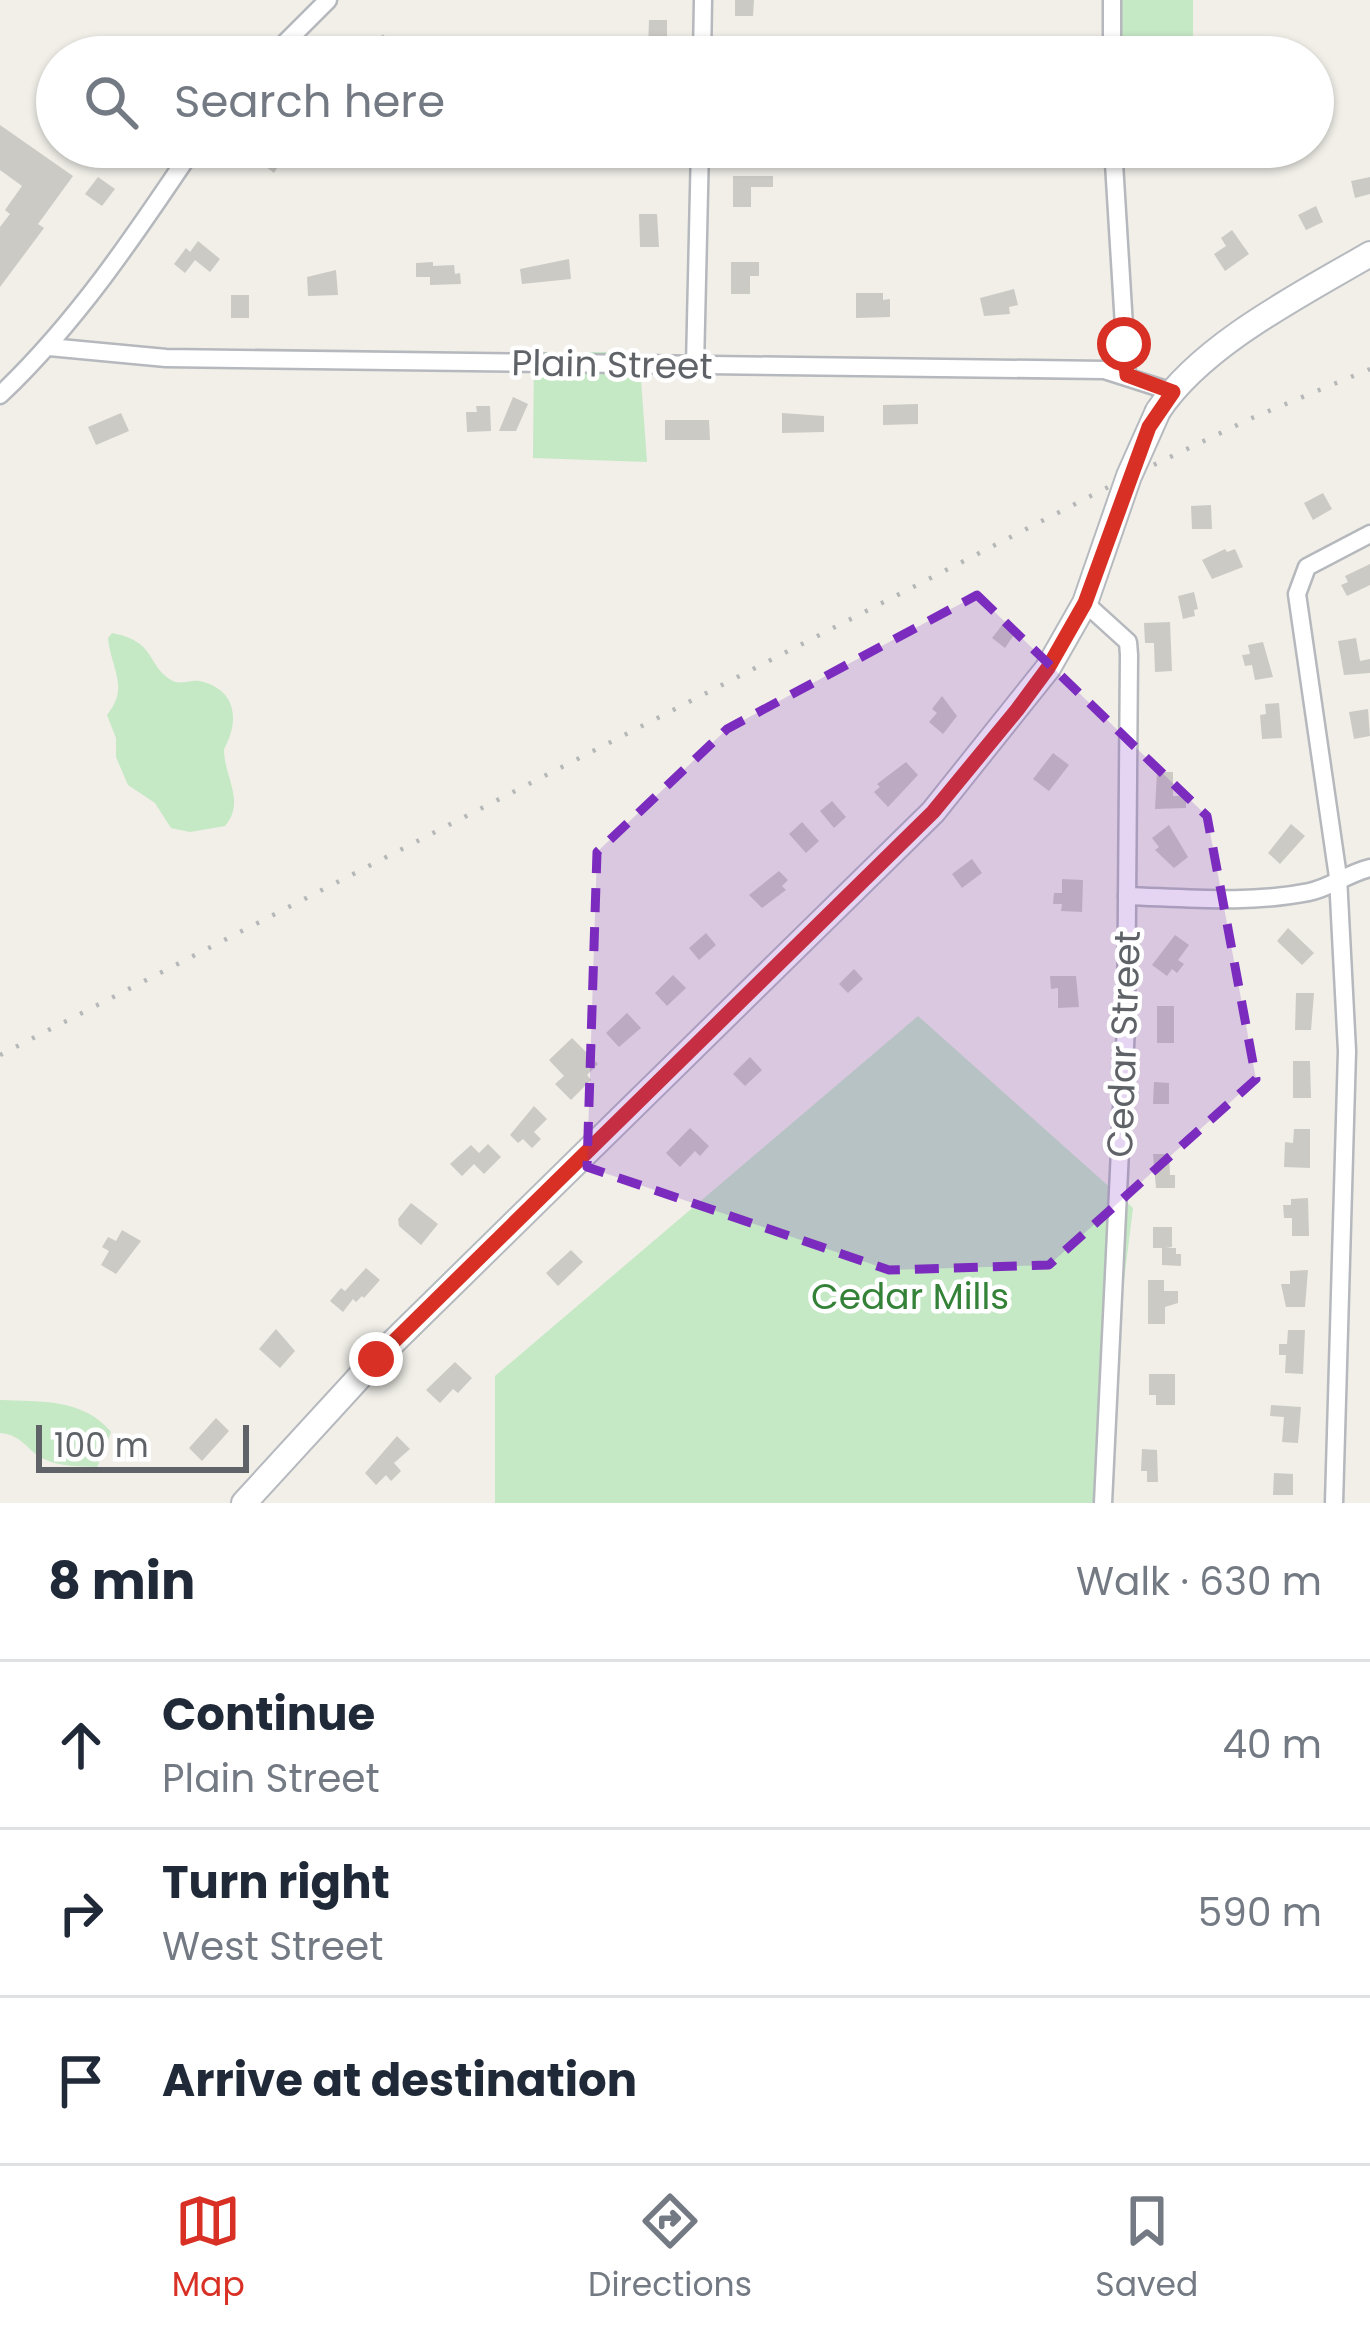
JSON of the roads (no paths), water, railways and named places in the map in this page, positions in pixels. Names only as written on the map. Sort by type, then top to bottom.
[{"type":"main road","points":[[244,1503],[376,1359],[933,812],[1048,668],[1085,603],[1129,476],[1166,401],[1220,349],[1370,254]]},
{"type":"street","points":[[292,36],[328,0]]},
{"type":"street","points":[[702,36],[703,0]]},
{"type":"street","points":[[1112,0],[1112,36]]},
{"type":"street","points":[[0,395],[49,347],[113,268],[180,168]]},
{"type":"street","points":[[695,365],[700,168]]},
{"type":"street","points":[[1114,168],[1127,375]]},
{"type":"street","name":"Plain Street","points":[[49,347],[166,358],[1104,370],[1127,375],[1166,401]]},
{"type":"street","points":[[1334,1503],[1347,1051],[1338,877],[1297,594],[1307,568],[1370,534]]},
{"type":"street","name":"Cedar Street","points":[[1085,603],[1127,642],[1125,1049],[1103,1503]]},
{"type":"street","points":[[1127,896],[1261,898],[1324,889],[1338,877],[1370,868]]},
{"type":"railway","points":[[0,1055],[1118,482],[1370,369]]},
{"type":"park label","name":"Cedar Mills","points":[[910,1296]]}]
